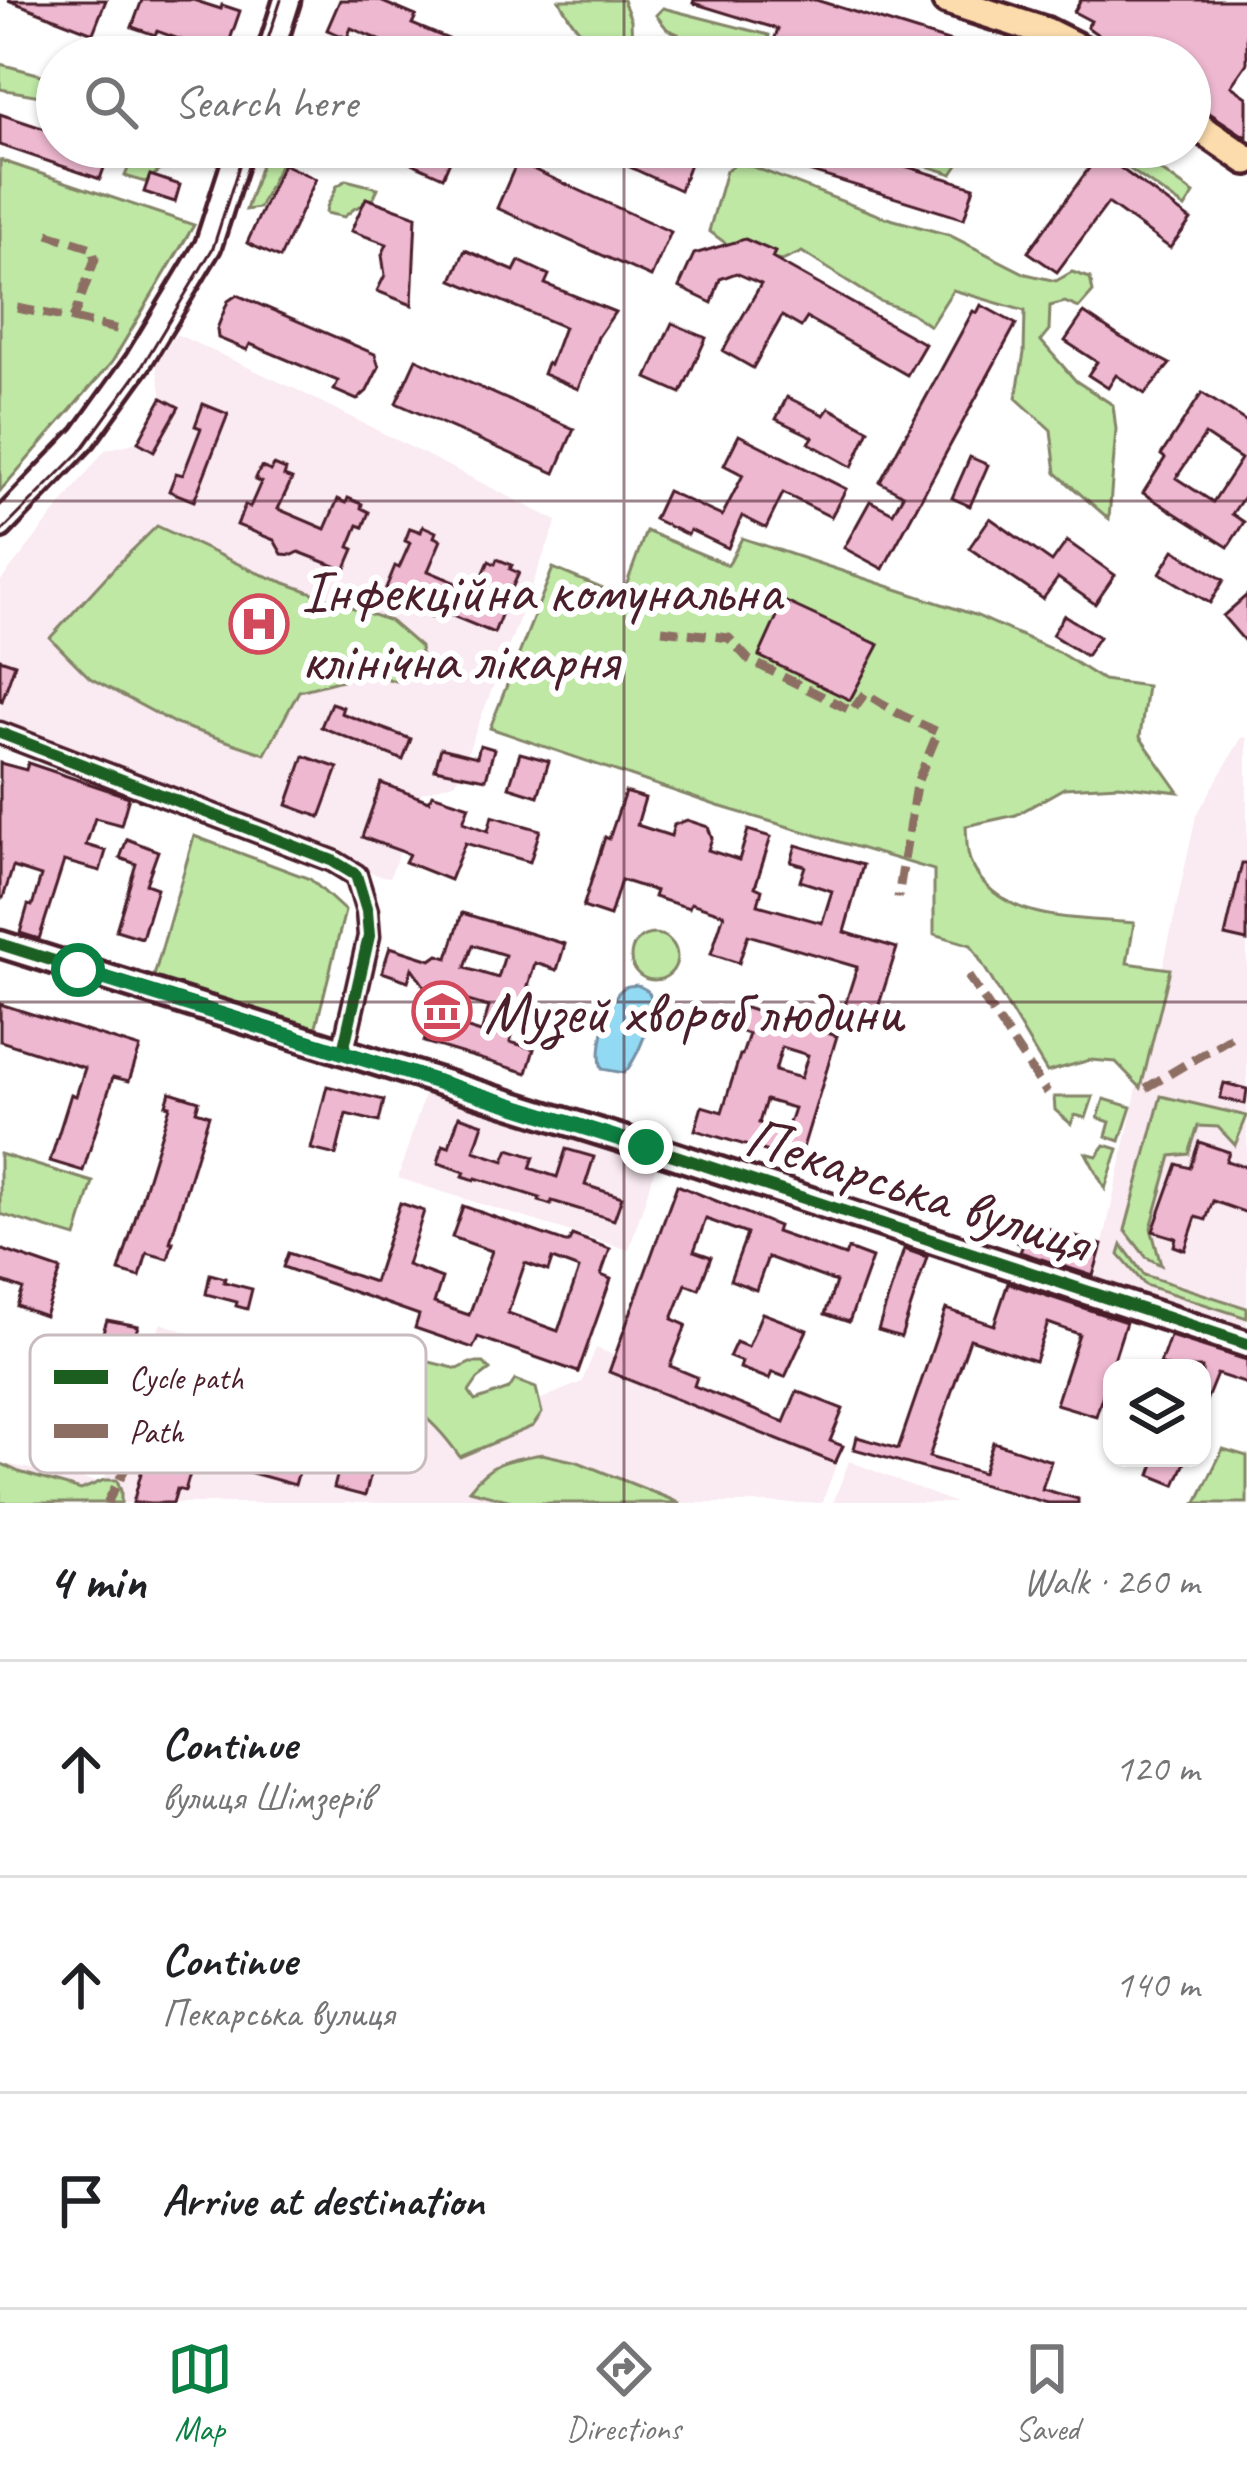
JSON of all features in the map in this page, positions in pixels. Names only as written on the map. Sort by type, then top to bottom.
[{"type":"main road","points":[[947,0],[1054,36]]},
{"type":"main road","points":[[1211,135],[1247,160]]},
{"type":"street","points":[[275,36],[286,0]]},
{"type":"street","points":[[0,525],[84,437],[138,362],[208,247],[233,168]]},
{"type":"street","points":[[0,733],[333,861],[356,875],[369,936],[343,1051]]},
{"type":"street","name":"Пекарська вулиця","points":[[0,944],[667,1153],[1247,1344]]},
{"type":"shaded area","name":"Інфекційна комунальна клінічна лікарня","points":[[176,334],[557,521],[456,782],[421,793],[390,877],[0,723],[0,582],[105,450],[138,442],[162,398],[156,364]]},
{"type":"shaded area","points":[[1242,737],[1247,738],[1247,1340],[1093,1290],[1196,816]]},
{"type":"shaded area","points":[[425,1093],[656,1165],[629,1250],[398,1178]]},
{"type":"shaded area","points":[[161,1323],[195,1335],[157,1335]]},
{"type":"shaded area","points":[[596,1348],[843,1446],[822,1503],[0,1503],[0,1463],[30,1469],[30,1473],[103,1483],[107,1473],[426,1473],[426,1417],[464,1431],[582,1382]]},
{"type":"shaded area","points":[[849,1461],[955,1503],[833,1503]]},
{"type":"green space","points":[[559,0],[623,0],[632,36],[584,36]]},
{"type":"green space","points":[[663,8],[769,35],[677,36],[656,15]]},
{"type":"green space","points":[[0,64],[36,73],[36,95],[0,89]]},
{"type":"green space","points":[[0,160],[194,225],[112,362],[0,491]]},
{"type":"green space","points":[[128,168],[163,168],[145,182],[125,176]]},
{"type":"green space","points":[[260,168],[278,168],[259,208],[246,210]]},
{"type":"green space","points":[[756,168],[883,217],[949,235],[1026,274],[1056,281],[1072,272],[1090,278],[1093,292],[1079,308],[1065,302],[1050,306],[1049,331],[1041,341],[1076,381],[1113,405],[1116,429],[1109,519],[1056,473],[1051,430],[1016,398],[1025,311],[953,290],[930,326],[910,312],[879,301],[802,252],[782,261],[732,248],[709,231],[726,171]]},
{"type":"green space","points":[[1128,168],[1158,168],[1194,194],[1185,208]]},
{"type":"green space","points":[[346,180],[378,188],[372,202],[344,217],[326,213],[336,187]]},
{"type":"green space","points":[[157,526],[258,573],[390,621],[420,647],[423,677],[395,681],[369,673],[299,691],[265,754],[176,724],[90,678],[50,638]]},
{"type":"green space","points":[[646,531],[728,565],[742,538],[975,615],[1060,653],[1103,680],[1147,686],[1140,737],[1179,792],[1119,785],[1064,788],[1016,815],[966,826],[971,863],[1001,897],[1042,914],[1134,923],[1127,963],[1170,969],[1141,1088],[1116,1062],[1090,1060],[1047,1072],[971,945],[934,934],[934,870],[718,806],[490,728],[553,568],[622,597]]},
{"type":"green space","points":[[194,836],[310,879],[345,911],[315,1030],[152,983]]},
{"type":"green space","points":[[654,934],[670,941],[677,957],[670,973],[654,980],[638,973],[631,957],[638,941]]},
{"type":"green space","points":[[1161,1096],[1247,1116],[1235,1145],[1218,1127],[1198,1126],[1189,1154],[1171,1156],[1151,1228],[1161,1265],[1146,1257],[1125,1230]]},
{"type":"green space","points":[[1054,1097],[1093,1097],[1086,1118],[1075,1115],[1071,1124],[1055,1110]]},
{"type":"green space","points":[[1104,1099],[1131,1107],[1120,1141],[1106,1136],[1110,1122],[1098,1118]]},
{"type":"green space","points":[[1105,1145],[1118,1149],[1105,1189],[1086,1153],[1097,1156]]},
{"type":"green space","points":[[0,1154],[93,1182],[76,1237],[0,1214]]},
{"type":"green space","points":[[1122,1245],[1144,1275],[1247,1308],[1247,1318],[1145,1285],[1119,1255]]},
{"type":"green space","points":[[426,1361],[458,1369],[484,1363],[490,1370],[469,1392],[475,1401],[509,1389],[515,1380],[536,1388],[542,1413],[533,1426],[460,1457],[426,1418]]},
{"type":"green space","points":[[1223,1449],[1247,1456],[1247,1503],[1194,1503],[1197,1502]]},
{"type":"green space","points":[[542,1454],[578,1462],[680,1503],[519,1503],[469,1490],[501,1463]]},
{"type":"green space","points":[[0,1463],[81,1490],[117,1480],[121,1503],[0,1503]]},
{"type":"water","points":[[637,985],[651,998],[644,1037],[624,1073],[602,1069],[601,1041],[610,1008],[621,990]]},
{"type":"building","points":[[8,0],[106,0],[93,33]]},
{"type":"building","points":[[142,0],[193,0],[240,11],[231,36],[171,36],[157,31],[155,35],[132,27]]},
{"type":"building","points":[[340,0],[378,0],[416,16],[412,24],[441,36],[370,36],[351,28],[348,36],[342,36],[327,30]]},
{"type":"building","points":[[816,0],[932,36],[776,36],[778,29],[693,3]]},
{"type":"building","points":[[1081,0],[1247,0],[1247,63],[1231,86],[1247,97],[1247,138],[1211,114],[1211,36],[1100,36],[1087,27],[1091,21],[1074,12]]},
{"type":"building","points":[[0,114],[36,126],[36,157],[0,145]]},
{"type":"building","points":[[68,168],[104,168],[100,179]]},
{"type":"building","points":[[281,168],[316,179],[280,258],[247,243]]},
{"type":"building","points":[[423,168],[447,168],[443,177]]},
{"type":"building","points":[[514,168],[530,168],[671,232],[651,277],[497,208]]},
{"type":"building","points":[[632,168],[688,168],[680,190]]},
{"type":"building","points":[[798,168],[912,168],[974,187],[964,219]]},
{"type":"building","points":[[1089,168],[1120,168],[1191,220],[1170,248],[1108,203],[1057,272],[1028,252]]},
{"type":"building","points":[[150,175],[180,185],[175,202],[144,192]]},
{"type":"building","points":[[366,198],[416,216],[412,305],[377,291],[385,275],[382,255],[387,244],[351,231]]},
{"type":"building","points":[[745,239],[775,252],[772,258],[925,344],[907,375],[807,318],[801,327],[782,316],[753,368],[723,351],[761,284],[736,273],[720,279],[712,303],[679,287],[694,254]]},
{"type":"building","points":[[465,250],[514,271],[519,261],[549,275],[545,284],[615,312],[598,337],[578,389],[543,374],[564,327],[452,280]]},
{"type":"building","points":[[237,295],[375,354],[379,367],[367,391],[357,400],[334,390],[338,381],[250,344],[247,350],[218,338],[228,301]]},
{"type":"building","points":[[981,305],[1016,324],[883,569],[844,548],[870,501],[893,513],[903,495],[880,482],[973,311],[977,313]]},
{"type":"building","points":[[1084,313],[1170,364],[1145,394],[1116,375],[1108,388],[1088,375],[1097,362],[1065,341]]},
{"type":"building","points":[[672,323],[706,338],[681,393],[647,378]]},
{"type":"building","points":[[416,359],[574,429],[555,473],[396,403]]},
{"type":"building","points":[[1202,393],[1247,422],[1247,492],[1232,514],[1244,522],[1228,547],[1143,493],[1165,458],[1161,455]],"holes":[[[1205,435],[1241,459],[1213,502],[1176,478]]]},
{"type":"building","points":[[787,397],[824,415],[829,408],[869,430],[852,467],[809,443],[813,437],[776,419]]},
{"type":"building","points":[[162,398],[179,407],[154,451],[138,442]]},
{"type":"building","points":[[203,404],[228,414],[194,501],[169,491],[176,473],[183,475],[201,428],[195,426]]},
{"type":"building","points":[[739,435],[846,489],[831,517],[783,493],[766,528],[742,516],[728,548],[654,519],[667,491],[722,516],[743,475],[724,465]]},
{"type":"building","points":[[970,457],[988,465],[970,506],[952,498]]},
{"type":"building","points":[[274,465],[292,479],[278,509],[325,529],[338,499],[346,503],[348,498],[369,512],[363,527],[358,525],[345,570],[299,552],[282,554],[274,540],[237,525],[261,482],[255,480],[261,467],[271,471]]},
{"type":"building","points":[[990,518],[1052,562],[1067,541],[1115,575],[1095,604],[1058,578],[1043,599],[969,548]]},
{"type":"building","points":[[423,526],[441,540],[428,571],[476,591],[489,561],[512,565],[510,569],[519,573],[498,608],[503,610],[494,633],[448,614],[431,617],[423,603],[386,588],[410,543],[405,541],[410,528],[421,532]]},
{"type":"building","points":[[1174,550],[1224,580],[1210,603],[1160,573]]},
{"type":"building","points":[[1247,595],[1247,644],[1223,616]]},
{"type":"building","points":[[784,601],[879,645],[850,700],[759,656]]},
{"type":"building","points":[[1064,615],[1099,637],[1086,656],[1052,635]]},
{"type":"building","points":[[0,659],[15,664],[2,701],[0,700]]},
{"type":"building","points":[[331,703],[343,707],[341,713],[411,739],[403,760],[321,727]]},
{"type":"building","points":[[480,745],[494,749],[486,779],[435,769],[441,748],[477,757]]},
{"type":"building","points":[[520,753],[549,761],[538,796],[509,787]]},
{"type":"building","points":[[304,756],[338,768],[320,817],[287,805]]},
{"type":"building","points":[[0,763],[26,770],[28,763],[129,797],[121,825],[95,818],[86,845],[106,851],[100,871],[64,861],[39,939],[20,933],[41,876],[13,867],[0,898]]},
{"type":"building","points":[[381,783],[429,801],[432,794],[469,806],[463,822],[488,831],[492,816],[540,830],[530,862],[465,843],[450,880],[405,862],[409,854],[362,837]]},
{"type":"building","points":[[625,792],[645,798],[637,825],[671,836],[674,825],[687,820],[708,827],[712,838],[708,850],[739,860],[748,830],[771,837],[755,887],[762,890],[758,905],[822,923],[832,891],[800,881],[805,866],[791,862],[796,845],[863,865],[844,932],[897,948],[876,1014],[845,1005],[857,967],[748,935],[739,963],[711,954],[724,914],[654,897],[656,891],[621,880],[610,916],[583,907]]},
{"type":"building","points":[[127,839],[158,851],[146,884],[157,888],[142,938],[116,930],[136,864],[120,858]]},
{"type":"building","points":[[1242,863],[1247,863],[1247,941],[1225,936]]},
{"type":"building","points":[[462,913],[565,944],[557,970],[535,963],[521,1021],[517,1019],[510,1042],[534,1049],[527,1073],[424,1042],[439,993],[427,990],[412,968],[408,981],[382,972],[390,947],[431,960],[438,955],[448,958]],"holes":[[[473,945],[505,955],[498,978],[465,968]],[[454,997],[489,1007],[481,1033],[446,1022]]]},
{"type":"building","points":[[0,1004],[140,1048],[129,1081],[113,1077],[83,1171],[50,1161],[71,1094],[76,1096],[85,1068],[0,1041]]},
{"type":"building","points":[[736,1005],[837,1036],[799,1161],[695,1130],[702,1106],[722,1112],[749,1034],[729,1028]],"holes":[[[782,1047],[808,1055],[801,1078],[775,1071]],[[766,1100],[794,1108],[786,1132],[759,1123]]]},
{"type":"building","points":[[1224,1083],[1247,1089],[1245,1104],[1220,1098]]},
{"type":"building","points":[[327,1086],[384,1100],[379,1122],[346,1114],[336,1155],[311,1149]]},
{"type":"building","points":[[170,1092],[199,1101],[196,1111],[209,1115],[168,1259],[147,1253],[140,1277],[119,1271],[170,1106],[166,1105]]},
{"type":"building","points":[[459,1116],[483,1124],[474,1151],[504,1161],[509,1149],[534,1157],[530,1168],[557,1177],[566,1149],[594,1157],[585,1185],[622,1197],[614,1220],[552,1201],[551,1205],[438,1163]]},
{"type":"building","points":[[1199,1142],[1229,1152],[1226,1161],[1247,1167],[1247,1213],[1213,1201],[1206,1220],[1196,1217],[1185,1250],[1174,1246],[1176,1238],[1153,1231],[1177,1164],[1190,1168]]},
{"type":"building","points":[[677,1185],[778,1226],[776,1232],[845,1256],[848,1249],[872,1258],[849,1322],[825,1314],[836,1282],[768,1257],[756,1290],[730,1280],[747,1234],[706,1219],[694,1251],[711,1257],[699,1289],[686,1284],[672,1319],[686,1325],[670,1366],[697,1377],[694,1386],[784,1422],[797,1391],[843,1409],[830,1441],[843,1446],[835,1463],[609,1372]]},
{"type":"building","points":[[400,1203],[424,1211],[407,1265],[442,1278],[434,1303],[469,1315],[492,1251],[452,1237],[463,1206],[565,1242],[572,1235],[610,1249],[601,1275],[611,1279],[578,1372],[478,1337],[473,1348],[415,1328],[419,1315],[283,1267],[288,1253],[374,1282]],"holes":[[[552,1259],[579,1269],[558,1331],[508,1313],[525,1263],[548,1271]]]},
{"type":"building","points":[[1030,1223],[1102,1245],[1093,1276],[1020,1252],[1023,1245],[1006,1224],[1028,1229]]},
{"type":"building","points":[[0,1249],[61,1270],[45,1316],[17,1306],[23,1289],[0,1281]]},
{"type":"building","points":[[904,1249],[927,1257],[901,1337],[878,1330]]},
{"type":"building","points":[[210,1274],[252,1289],[247,1309],[206,1294]]},
{"type":"building","points":[[1008,1283],[1126,1322],[1114,1359],[1103,1359],[1103,1394],[1096,1416],[1056,1404],[1079,1334],[1048,1323],[1035,1361],[970,1339],[929,1457],[983,1473],[993,1442],[1051,1461],[1042,1489],[1078,1499],[1078,1503],[1048,1503],[854,1449],[857,1437],[898,1449],[946,1309],[994,1325]]},
{"type":"building","points":[[762,1313],[807,1330],[785,1377],[772,1372],[769,1379],[740,1368],[742,1362],[729,1357],[736,1342],[748,1347]]},
{"type":"building","points":[[107,1320],[138,1326],[135,1335],[102,1335]]},
{"type":"building","points":[[1170,1336],[1247,1360],[1247,1384],[1217,1374],[1211,1389],[1211,1359],[1162,1359]]},
{"type":"building","points":[[1153,1467],[1183,1467],[1175,1485],[1150,1475]]},
{"type":"building","points":[[141,1473],[190,1473],[185,1491],[177,1489],[173,1503],[133,1503]]},
{"type":"building","points":[[252,1473],[298,1473],[295,1485]]},
{"type":"building","points":[[338,1473],[371,1473],[365,1496],[334,1488]]},
{"type":"tram line","points":[[269,36],[281,0]]},
{"type":"tram line","points":[[0,533],[80,452],[141,368],[213,248],[238,168]]},
{"type":"marked path","points":[[17,308],[73,319],[95,259],[92,248],[48,234]]},
{"type":"marked path","points":[[73,319],[121,330]]},
{"type":"marked path","points":[[662,630],[729,638],[749,660],[852,711],[865,693],[938,732],[916,785],[898,898]]},
{"type":"marked path","points":[[968,976],[1047,1093]]},
{"type":"marked path","points":[[1146,1088],[1235,1035]]},
{"type":"marked path","points":[[107,1503],[123,1473]]},
{"type":"cycle path","points":[[0,733],[333,861],[356,875],[369,936],[343,1051]]},
{"type":"cycle path","points":[[0,944],[667,1153],[1247,1344]]},
{"type":"place","name":"Інфекційна комунальна клінічна лікарня","points":[[259,624]]},
{"type":"place","name":"Музей хвороб людини","points":[[442,1011]]},
{"type":"route","points":[[78,970],[646,1147]]}]
